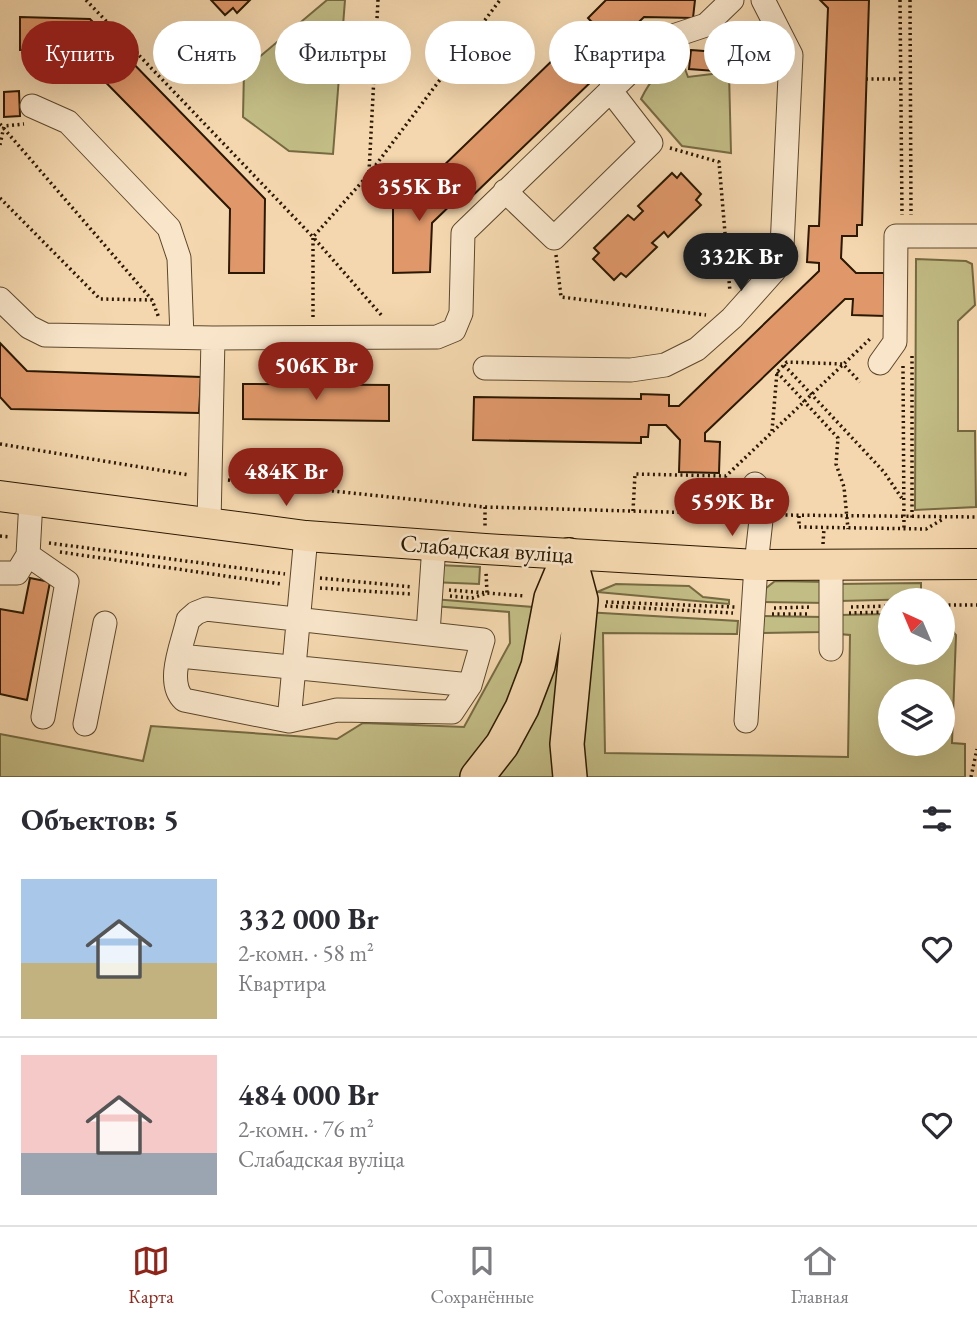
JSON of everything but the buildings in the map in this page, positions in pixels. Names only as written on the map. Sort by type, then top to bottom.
[{"type":"highway","points":[[477,777],[502,745],[522,708],[538,666],[551,598],[569,555]]},
{"type":"highway","points":[[569,555],[581,600],[567,744],[570,777]]},
{"type":"main road","name":"Слабадская вуліца","points":[[0,496],[306,536],[569,555],[756,565],[977,564]]},
{"type":"lane","points":[[0,299],[29,327],[45,335],[213,338],[437,337],[454,330],[461,313],[463,233],[664,39],[706,25],[732,0]]},
{"type":"lane","points":[[485,368],[631,370],[664,365],[697,349],[732,318],[774,271],[782,247],[791,55],[763,0]]},
{"type":"lane","points":[[505,191],[554,238],[651,143],[610,90]]},
{"type":"lane","points":[[31,115],[68,122],[169,228],[179,258],[174,337]]},
{"type":"lane","points":[[880,363],[895,342],[896,236],[977,236]]},
{"type":"lane","points":[[209,524],[213,338]]},
{"type":"lane","points":[[746,721],[756,565],[764,493],[755,484]]},
{"type":"lane","points":[[0,573],[18,573],[28,547],[31,500]]},
{"type":"lane","points":[[289,721],[306,536]]},
{"type":"lane","points":[[428,633],[434,545]]},
{"type":"lane","points":[[28,547],[67,582],[43,717]]},
{"type":"lane","points":[[831,564],[831,649]]},
{"type":"lane","points":[[206,609],[298,618],[428,633],[483,640],[470,685],[452,712],[337,710],[289,721],[184,700],[174,684],[188,620],[196,613],[206,609]]},
{"type":"lane","points":[[85,724],[105,623]]},
{"type":"lane","points":[[180,656],[470,685]]},
{"type":"path","points":[[86,0],[313,237],[400,337]]},
{"type":"path","points":[[369,174],[378,0]]},
{"type":"path","points":[[313,337],[313,237],[369,174],[500,0]]},
{"type":"path","points":[[866,79],[901,79]]},
{"type":"path","points":[[2,125],[31,115]]},
{"type":"path","points":[[0,145],[2,125]]},
{"type":"path","points":[[2,125],[152,300],[174,337]]},
{"type":"path","points":[[554,238],[561,297],[732,318],[719,162],[651,143]]},
{"type":"path","points":[[0,198],[100,299],[152,300]]},
{"type":"path","points":[[634,511],[635,474],[726,476],[896,314]]},
{"type":"path","points":[[772,433],[779,368],[787,362],[844,364],[860,382]]},
{"type":"path","points":[[779,368],[830,410],[884,472],[904,502]]},
{"type":"path","points":[[779,368],[820,421],[838,438],[836,464],[844,487],[848,529]]},
{"type":"path","points":[[820,421],[830,410]]},
{"type":"path","points":[[0,444],[212,479],[485,507],[848,517],[977,517]]},
{"type":"path","points":[[799,516],[799,527],[848,529],[926,530],[946,518]]},
{"type":"path","points":[[0,536],[28,547],[302,582],[526,596]]},
{"type":"path","points":[[28,547],[302,582],[431,592]]},
{"type":"path","points":[[956,605],[977,605]]},
{"type":"path","points":[[971,777],[977,749]]},
{"type":"shaded area","points":[[327,0],[345,0],[343,21],[302,21]]},
{"type":"shaded area","points":[[275,44],[275,84],[338,84],[333,154],[289,151],[243,117],[244,84],[261,84],[261,56]]},
{"type":"shaded area","points":[[704,75],[704,84],[729,84],[731,153],[682,146],[641,99],[649,85],[690,84],[690,77]]},
{"type":"shaded area","points":[[916,259],[966,261],[972,264],[975,305],[958,321],[958,431],[975,431],[976,507],[915,510]]},
{"type":"shaded area","points":[[438,565],[480,567],[479,584],[431,582]]},
{"type":"shaded area","points":[[775,581],[827,582],[826,603],[758,602],[765,589]]},
{"type":"shaded area","points":[[921,583],[921,588],[878,588],[878,600],[839,601],[838,584]]},
{"type":"shaded area","points":[[616,584],[689,586],[703,597],[729,600],[729,604],[597,592]]},
{"type":"shaded area","points":[[433,599],[533,607],[524,682],[462,777],[0,777],[0,734],[143,761],[151,726],[337,739],[363,723],[464,727],[510,643],[509,612],[433,606]]},
{"type":"shaded area","points":[[566,601],[556,777],[489,777]]},
{"type":"shaded area","points":[[585,612],[738,621],[737,634],[603,633],[605,753],[848,757],[850,635],[839,634],[839,615],[878,614],[878,665],[955,665],[954,679],[878,679],[878,756],[955,756],[955,743],[965,744],[965,777],[578,777]]},
{"type":"shaded area","points":[[761,616],[823,617],[822,632],[761,633]]}]
